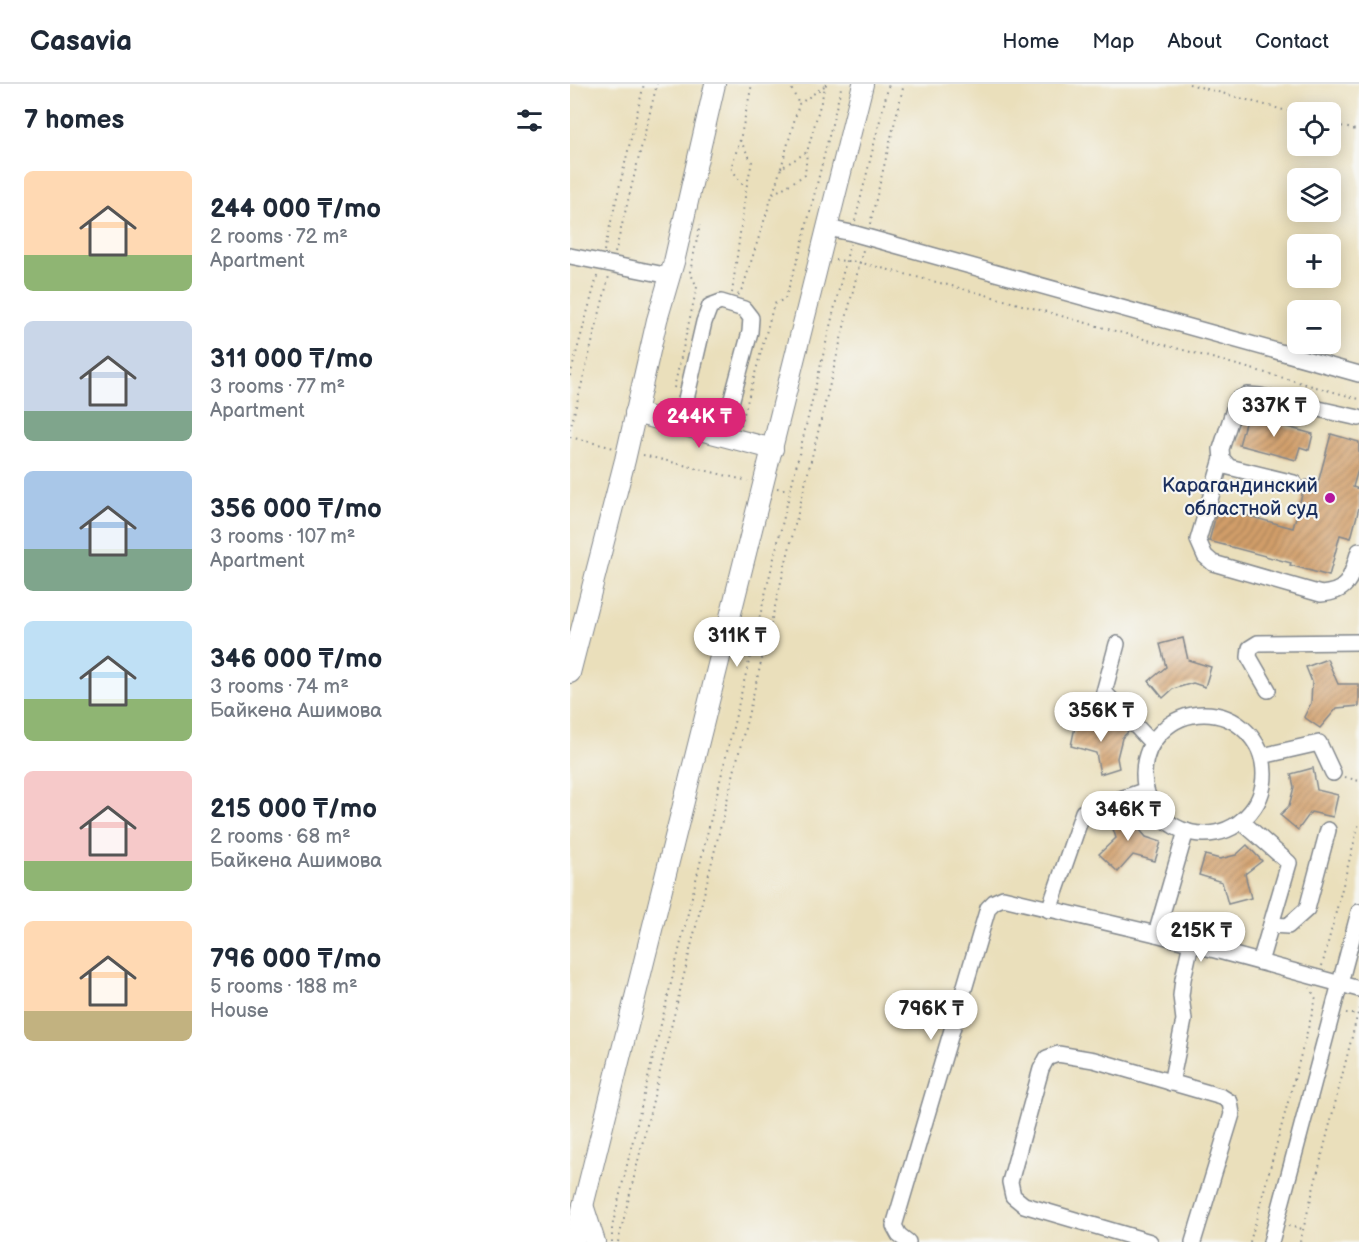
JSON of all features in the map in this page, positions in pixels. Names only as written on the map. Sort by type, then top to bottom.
[{"type":"main road","points":[[570,673],[670,276],[714,84]]},
{"type":"main road","points":[[574,1242],[863,84]]},
{"type":"main road","points":[[635,413],[680,425],[723,432],[773,449]]},
{"type":"main road","points":[[583,1204],[595,1242]]},
{"type":"street","points":[[827,228],[860,235],[1359,374]]},
{"type":"street","points":[[570,256],[670,276]]},
{"type":"street","points":[[680,425],[704,322],[710,306],[721,302],[744,309],[750,318],[750,332],[723,432]]},
{"type":"street","points":[[1359,418],[1260,396],[1247,395],[1237,400],[1221,449],[1222,459],[1198,540],[1205,556],[1213,563],[1321,594],[1335,593],[1344,587],[1351,577],[1359,551]]},
{"type":"street","points":[[1222,459],[1229,467],[1294,483]]},
{"type":"street","points":[[1269,690],[1249,657],[1250,648],[1257,643],[1359,642]]},
{"type":"street","points":[[1116,644],[1104,692],[1152,743]]},
{"type":"street","points":[[1202,713],[1221,716],[1239,724],[1254,739],[1262,756],[1265,776],[1261,796],[1251,813],[1235,826],[1217,834],[1197,835],[1178,829],[1161,817],[1149,801],[1144,782],[1144,762],[1152,743],[1165,728],[1182,717],[1202,713]]},
{"type":"street","points":[[1262,756],[1319,743],[1333,773]]},
{"type":"street","points":[[1049,910],[1083,812],[1146,790]]},
{"type":"street","points":[[1241,821],[1289,863],[1260,962]]},
{"type":"street","points":[[1271,925],[1288,926],[1306,909],[1328,830]]},
{"type":"street","points":[[1156,934],[1186,831]]},
{"type":"street","points":[[908,1242],[899,1236],[894,1227],[988,908],[1003,898],[1156,934],[1359,989]]},
{"type":"street","points":[[1271,1242],[1359,912]]},
{"type":"street","points":[[1171,1083],[1184,1020],[1181,996],[1182,979],[1191,943]]},
{"type":"street","points":[[1150,1242],[1024,1205],[1013,1196],[1010,1182],[1041,1069],[1047,1058],[1058,1054],[1094,1060],[1222,1096],[1230,1102],[1232,1114],[1193,1242]]},
{"type":"path","points":[[570,376],[602,262],[644,84]]},
{"type":"path","points":[[746,189],[731,168],[740,140],[752,84]]},
{"type":"path","points":[[789,84],[799,104]]},
{"type":"path","points":[[732,305],[743,286],[799,104],[826,84]]},
{"type":"path","points":[[772,194],[805,175],[807,152],[826,84]]},
{"type":"path","points":[[723,432],[741,426],[774,304],[785,299],[800,252],[842,84]]},
{"type":"path","points":[[618,1242],[858,262],[860,235],[889,84]]},
{"type":"path","points":[[612,1242],[614,1215],[845,262],[860,235],[904,84]]},
{"type":"path","points":[[1189,84],[1287,111]]},
{"type":"path","points":[[1341,126],[1359,131]]},
{"type":"path","points":[[732,305],[731,286],[752,162],[740,140]]},
{"type":"path","points":[[781,168],[807,152]]},
{"type":"path","points":[[674,390],[697,287],[690,272],[701,216]]},
{"type":"path","points":[[820,257],[858,262],[990,296],[1359,399]]},
{"type":"path","points":[[570,437],[789,490]]},
{"type":"path","points":[[1250,1242],[1316,999],[1310,990],[1313,977],[1322,966],[1359,823]]},
{"type":"path","points":[[1300,1242],[1359,1009]]},
{"type":"building","points":[[1247,416],[1313,434],[1309,450],[1300,447],[1296,460],[1239,445]]},
{"type":"building","name":"Карагандинский областной суд","points":[[1331,434],[1359,442],[1359,466],[1353,487],[1359,489],[1359,508],[1351,538],[1340,535],[1329,576],[1290,565],[1291,563],[1209,541],[1216,515],[1220,516],[1222,509],[1293,528],[1306,480],[1318,483]]},
{"type":"building","points":[[1183,638],[1188,660],[1211,667],[1205,687],[1193,683],[1173,689],[1163,698],[1149,681],[1166,667],[1160,644]]},
{"type":"building","points":[[1327,659],[1338,684],[1359,684],[1359,706],[1337,708],[1320,728],[1304,717],[1311,703],[1312,682],[1306,667]]},
{"type":"building","points":[[1113,716],[1128,732],[1122,738],[1117,758],[1119,768],[1100,774],[1096,753],[1071,746],[1076,722],[1101,730]]},
{"type":"building","points":[[1313,768],[1317,790],[1338,795],[1333,817],[1311,812],[1298,830],[1280,815],[1289,806],[1294,787],[1291,774]]},
{"type":"building","points":[[1133,811],[1134,823],[1146,837],[1161,842],[1155,861],[1133,855],[1118,872],[1099,854],[1116,838],[1109,816]]},
{"type":"building","points":[[1247,845],[1262,861],[1245,874],[1251,898],[1228,904],[1222,882],[1199,875],[1205,855],[1220,859],[1236,855]]},
{"type":"place","name":"Карагандинский областной суд","points":[[1330,498]]}]
